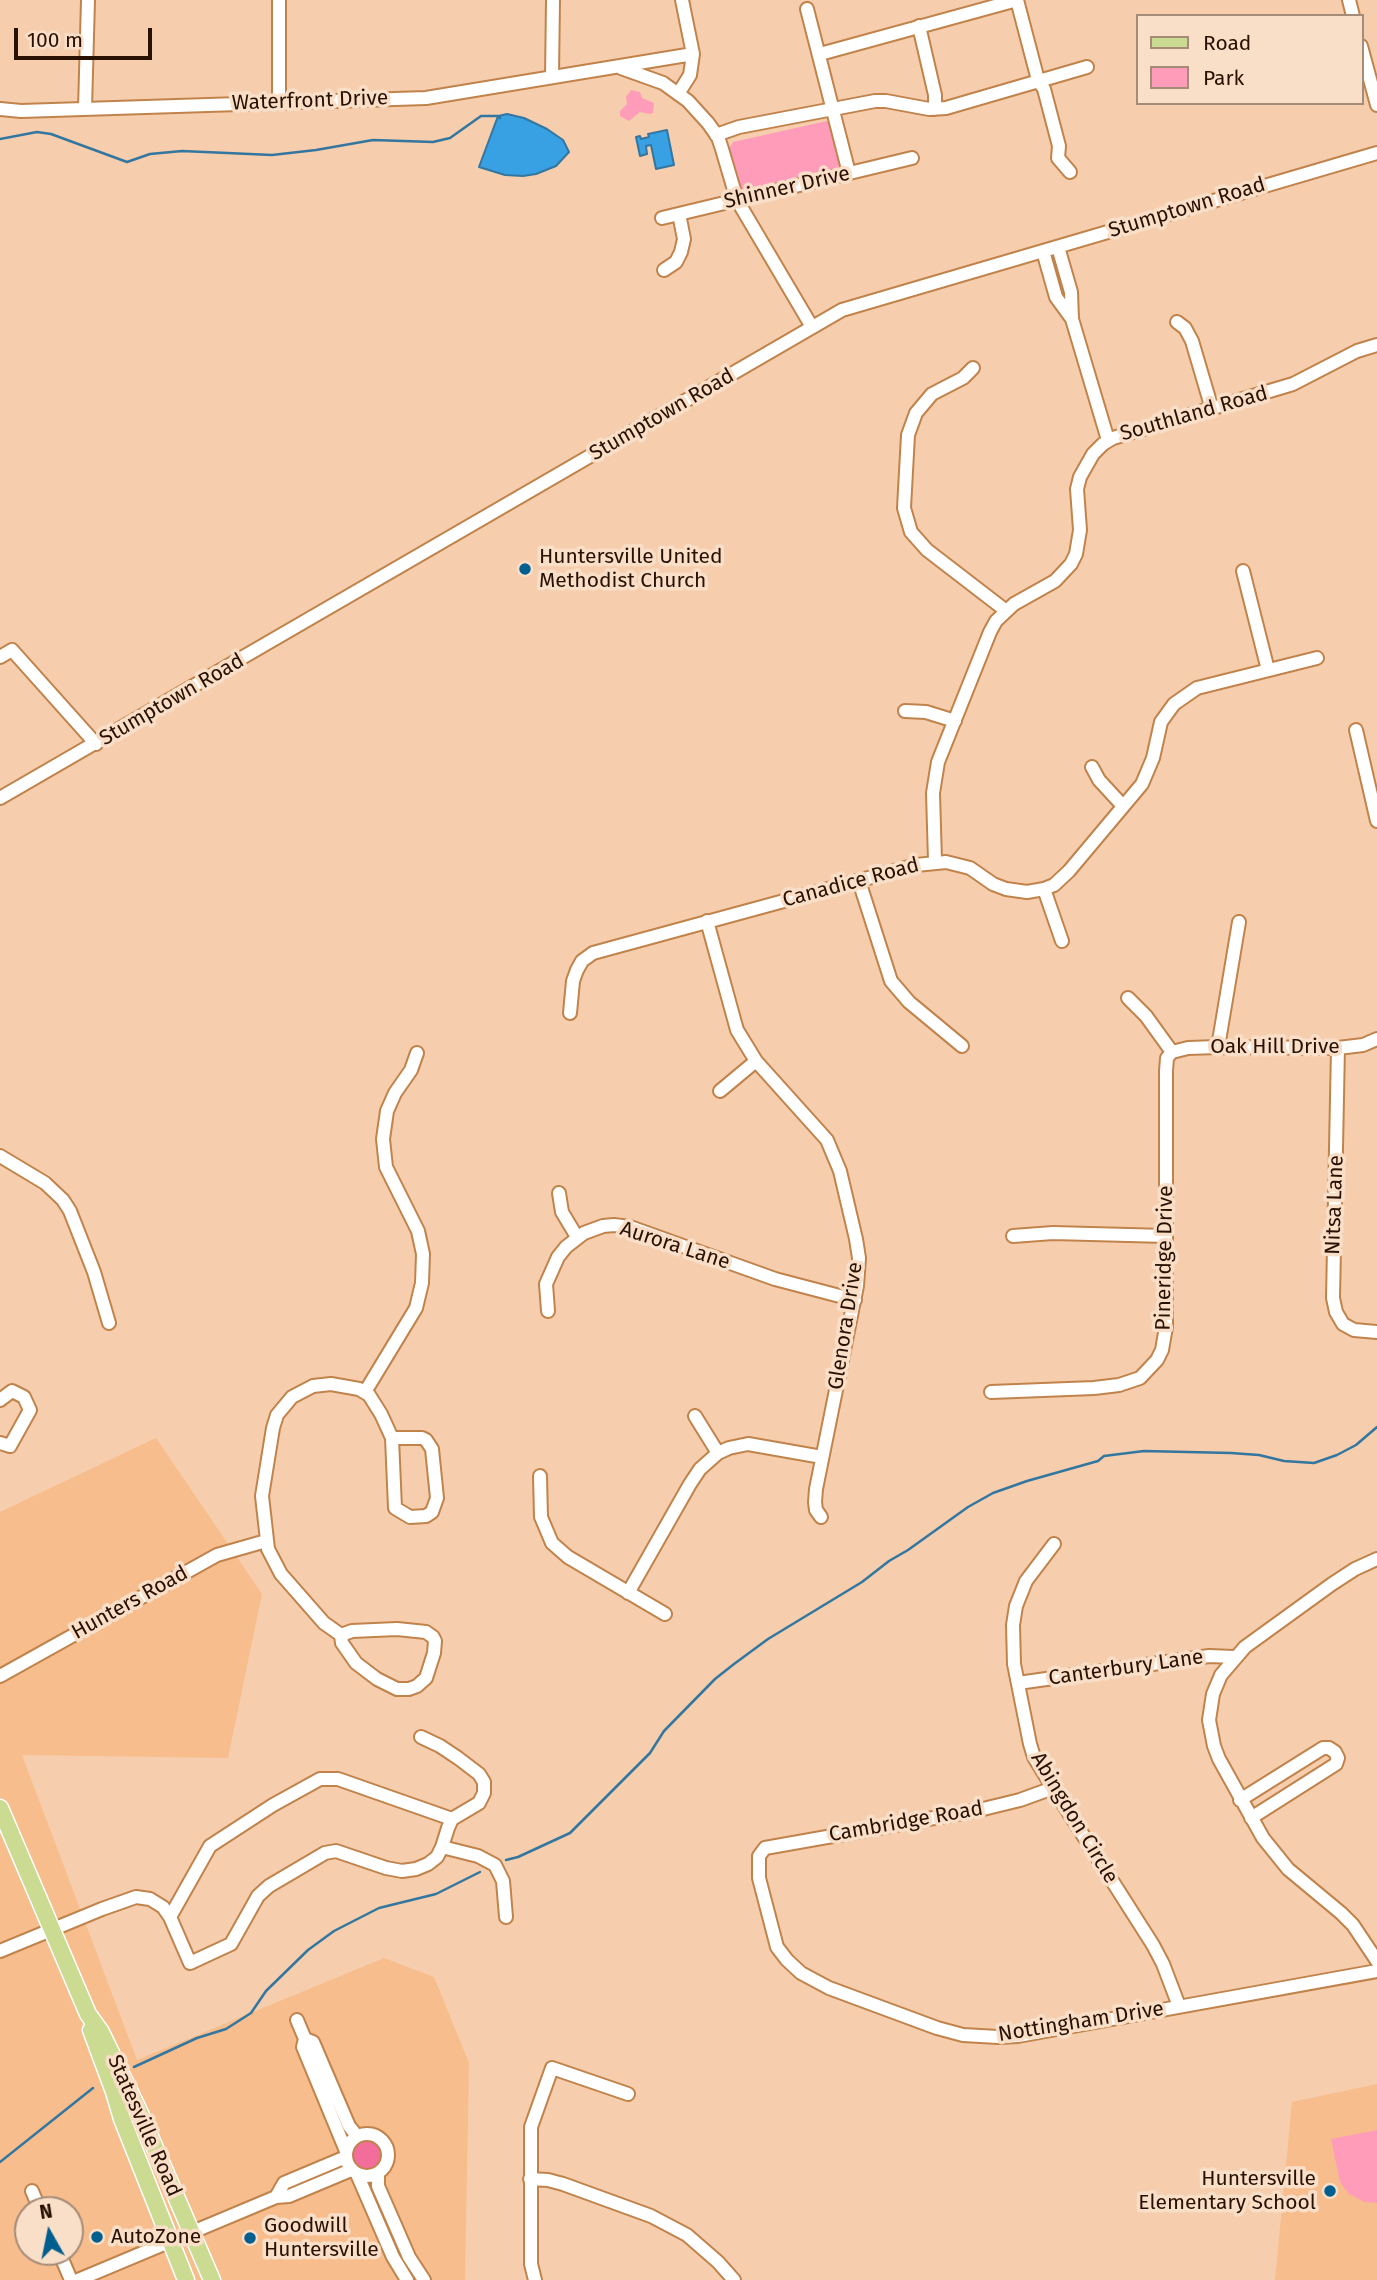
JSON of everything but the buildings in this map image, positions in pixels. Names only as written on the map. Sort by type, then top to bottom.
[{"type":"main road","name":"Statesville Road","points":[[0,1808],[88,2014],[92,2036],[186,2280]]},
{"type":"main road","name":"Statesville Road","points":[[88,2014],[102,2032],[212,2280]]},
{"type":"street","points":[[85,108],[88,0]]},
{"type":"street","points":[[279,0],[279,102]]},
{"type":"street","points":[[552,77],[553,0]]},
{"type":"street","points":[[678,94],[690,75],[693,54],[682,0]]},
{"type":"street","points":[[820,54],[1017,0],[1038,79],[1044,89],[1059,146],[1059,158],[1070,172]]},
{"type":"street","points":[[807,9],[849,173]]},
{"type":"street","points":[[919,26],[935,95],[935,109]]},
{"type":"street","points":[[1363,53],[1377,105]]},
{"type":"street","name":"Waterfront Drive","points":[[0,109],[22,111],[426,98],[693,54]]},
{"type":"street","points":[[618,66],[663,83],[699,111],[716,135],[737,200],[812,327]]},
{"type":"street","points":[[716,135],[739,127],[882,100],[935,109],[946,108],[1038,79],[1087,67]]},
{"type":"street","name":"Stumptown Road","points":[[0,798],[842,310],[1377,153]]},
{"type":"street","name":"Shinner Drive","points":[[662,218],[912,158]]},
{"type":"street","points":[[663,270],[676,262],[681,252],[684,239],[679,214]]},
{"type":"street","points":[[1058,247],[1071,292],[1072,319],[1108,440]]},
{"type":"street","points":[[1043,251],[1056,298],[1072,319]]},
{"type":"street","points":[[1177,322],[1185,328],[1192,341],[1212,409]]},
{"type":"street","name":"Southland Road","points":[[935,861],[934,778],[955,722],[990,632],[1005,610],[1055,580],[1071,564],[1076,554],[1080,530],[1077,502],[1080,477],[1093,454],[1108,440],[1293,384],[1357,351],[1377,345]]},
{"type":"street","points":[[973,368],[962,378],[932,394],[916,413],[908,435],[904,508],[911,532],[921,545],[1005,610]]},
{"type":"street","points":[[1243,571],[1268,670]]},
{"type":"street","points":[[0,657],[12,650],[96,744]]},
{"type":"street","points":[[1062,941],[1044,889],[1054,885],[1069,871],[1142,784],[1149,771],[1158,730],[1174,704],[1197,688],[1317,658]]},
{"type":"street","points":[[905,711],[926,712],[955,722]]},
{"type":"street","points":[[1356,730],[1377,821]]},
{"type":"street","points":[[1092,767],[1099,780],[1123,806]]},
{"type":"street","name":"Canadice Road","points":[[570,1013],[573,981],[577,970],[593,953],[935,861],[960,864],[993,884],[1015,892],[1044,889]]},
{"type":"street","points":[[859,881],[891,981],[909,1002],[962,1046]]},
{"type":"street","name":"Glenora Drive","points":[[708,921],[737,1030],[756,1061],[822,1131],[840,1171],[856,1239],[859,1271],[855,1300],[815,1502],[821,1517]]},
{"type":"street","points":[[1218,1047],[1239,922]]},
{"type":"street","points":[[1128,998],[1146,1016],[1172,1052]]},
{"type":"street","name":"Oak Hill Drive","points":[[1172,1052],[1188,1048],[1218,1047],[1338,1048],[1363,1045],[1377,1039]]},
{"type":"street","name":"Nitsa Lane","points":[[1338,1048],[1333,1298],[1336,1312],[1343,1324],[1354,1330],[1377,1332]]},
{"type":"street","name":"Pineridge Drive","points":[[991,1392],[1094,1388],[1131,1382],[1145,1374],[1157,1360],[1165,1339],[1166,1071],[1167,1058],[1172,1052]]},
{"type":"street","points":[[365,1392],[416,1308],[422,1283],[423,1254],[418,1231],[386,1167],[383,1139],[387,1111],[411,1070],[417,1053]]},
{"type":"street","points":[[720,1091],[756,1061]]},
{"type":"street","points":[[0,1156],[45,1184],[63,1200],[94,1272],[109,1323]]},
{"type":"street","points":[[548,1311],[547,1279],[558,1257],[577,1237],[562,1212],[559,1193]]},
{"type":"street","name":"Aurora Lane","points":[[577,1237],[603,1226],[630,1227],[775,1279],[855,1300]]},
{"type":"street","points":[[1013,1236],[1053,1233],[1166,1236]]},
{"type":"street","points":[[341,1635],[363,1630],[426,1632],[435,1641],[435,1653],[426,1678],[417,1686],[397,1689],[388,1686],[356,1663],[344,1649],[341,1635],[324,1623],[281,1574],[271,1558],[266,1541],[262,1496],[272,1428],[282,1407],[302,1390],[322,1384],[343,1385],[365,1392],[381,1414],[391,1438],[395,1508],[417,1518],[432,1513],[437,1498],[430,1445],[422,1438],[391,1438]]},
{"type":"street","points":[[0,1400],[12,1391],[24,1397],[30,1409],[10,1446],[0,1443]]},
{"type":"street","points":[[695,1416],[718,1453]]},
{"type":"street","points":[[628,1593],[690,1484],[718,1453],[748,1444],[822,1457]]},
{"type":"street","points":[[540,1476],[541,1517],[552,1543],[568,1557],[664,1614]]},
{"type":"street","name":"Hunters Road","points":[[0,1676],[217,1555],[266,1541]]},
{"type":"street","name":"Abingdon Circle","points":[[1054,1544],[1031,1572],[1016,1606],[1012,1642],[1017,1683],[1030,1744],[1034,1757],[1153,1945],[1179,2006]]},
{"type":"street","points":[[1377,1559],[1332,1584],[1234,1657],[1221,1675],[1213,1694],[1209,1720],[1219,1759],[1240,1800],[1278,1858],[1341,1913],[1377,1961]]},
{"type":"street","name":"Canterbury Lane","points":[[1017,1683],[1209,1657],[1234,1657]]},
{"type":"street","points":[[0,1951],[136,1897],[150,1899],[163,1907],[190,1963],[231,1944],[258,1896],[269,1886],[325,1853],[337,1851],[402,1871],[428,1864],[437,1857],[452,1819],[479,1803],[484,1793],[484,1782],[479,1774],[458,1758],[421,1737]]},
{"type":"street","points":[[1240,1800],[1323,1748],[1335,1752],[1338,1758],[1336,1764],[1251,1818]]},
{"type":"street","points":[[170,1917],[210,1846],[273,1805],[320,1779],[338,1779],[452,1819]]},
{"type":"street","name":"Cambridge Road","points":[[760,1853],[768,1846],[988,1808],[1053,1788]]},
{"type":"street","points":[[442,1847],[478,1856],[495,1865],[503,1881],[506,1917]]},
{"type":"street","name":"Nottingham Drive","points":[[760,1853],[758,1863],[762,1892],[773,1937],[780,1952],[801,1973],[816,1982],[888,2011],[952,2032],[998,2037],[1018,2036],[1377,1971]]},
{"type":"street","points":[[297,2020],[305,2039],[303,2047],[350,2163],[393,2257],[407,2280]]},
{"type":"street","points":[[305,2039],[313,2042],[349,2126],[358,2136]]},
{"type":"street","points":[[535,2280],[531,2264],[532,2121],[552,2068],[628,2094]]},
{"type":"street","points":[[358,2136],[377,2136],[386,2147],[387,2161],[378,2173],[368,2176],[350,2163],[348,2145],[358,2136]]},
{"type":"street","points":[[78,2280],[276,2197],[284,2183],[350,2163]]},
{"type":"street","points":[[378,2173],[378,2186],[409,2257],[424,2280]]},
{"type":"street","points":[[530,2179],[564,2184],[623,2204],[664,2222],[698,2244],[734,2280]]},
{"type":"street","points":[[32,2192],[34,2196]]},
{"type":"shaded area","points":[[156,1438],[262,1594],[228,1758],[22,1755],[137,2060],[384,1958],[434,1977],[469,2063],[465,2280],[0,2280],[0,1512]]},
{"type":"shaded area","name":"Huntersville Elementary School","points":[[1377,2084],[1377,2280],[1275,2280],[1292,2102]]},
{"type":"shaded area","points":[[367,2134],[382,2140],[388,2155],[382,2170],[367,2176],[352,2170],[346,2155],[352,2140]]},
{"type":"green space","points":[[631,90],[640,92],[642,98],[654,103],[653,113],[640,112],[629,121],[620,116]]},
{"type":"green space","points":[[827,121],[830,123],[838,169],[745,192],[739,189],[729,149],[733,142]]},
{"type":"green space","points":[[1377,2130],[1377,2203],[1365,2202],[1349,2194],[1340,2182],[1331,2139]]},
{"type":"water","points":[[507,114],[524,118],[547,129],[563,140],[569,152],[556,166],[536,174],[505,175],[479,167],[498,116]]},
{"type":"water","points":[[667,130],[674,165],[656,169],[651,145],[646,146],[647,154],[640,156],[636,137],[640,136],[641,139],[649,137],[648,134]]},
{"type":"waterway","points":[[0,139],[37,132],[51,134],[127,162],[150,154],[182,151],[272,155],[373,140],[433,142],[450,138],[481,116],[500,118]]},
{"type":"waterway","points":[[506,1860],[570,1833],[650,1753],[664,1731],[715,1679],[734,1664],[768,1639],[862,1582],[968,1507],[993,1493],[1098,1461],[1104,1456],[1144,1451],[1231,1453],[1314,1463],[1356,1445],[1377,1427]]},
{"type":"waterway","points":[[134,2067],[197,2038],[226,2029],[251,2013],[266,1991],[308,1950],[334,1931],[379,1908],[436,1894],[480,1872]]},
{"type":"waterway","points":[[0,2162],[93,2088]]},
{"type":"place","name":"Huntersville United Methodist Church","points":[[525,569]]},
{"type":"place","name":"Huntersville Elementary School","points":[[1330,2191]]},
{"type":"place","name":"AutoZone","points":[[97,2237]]},
{"type":"place","name":"Goodwill Huntersville","points":[[250,2238]]}]
